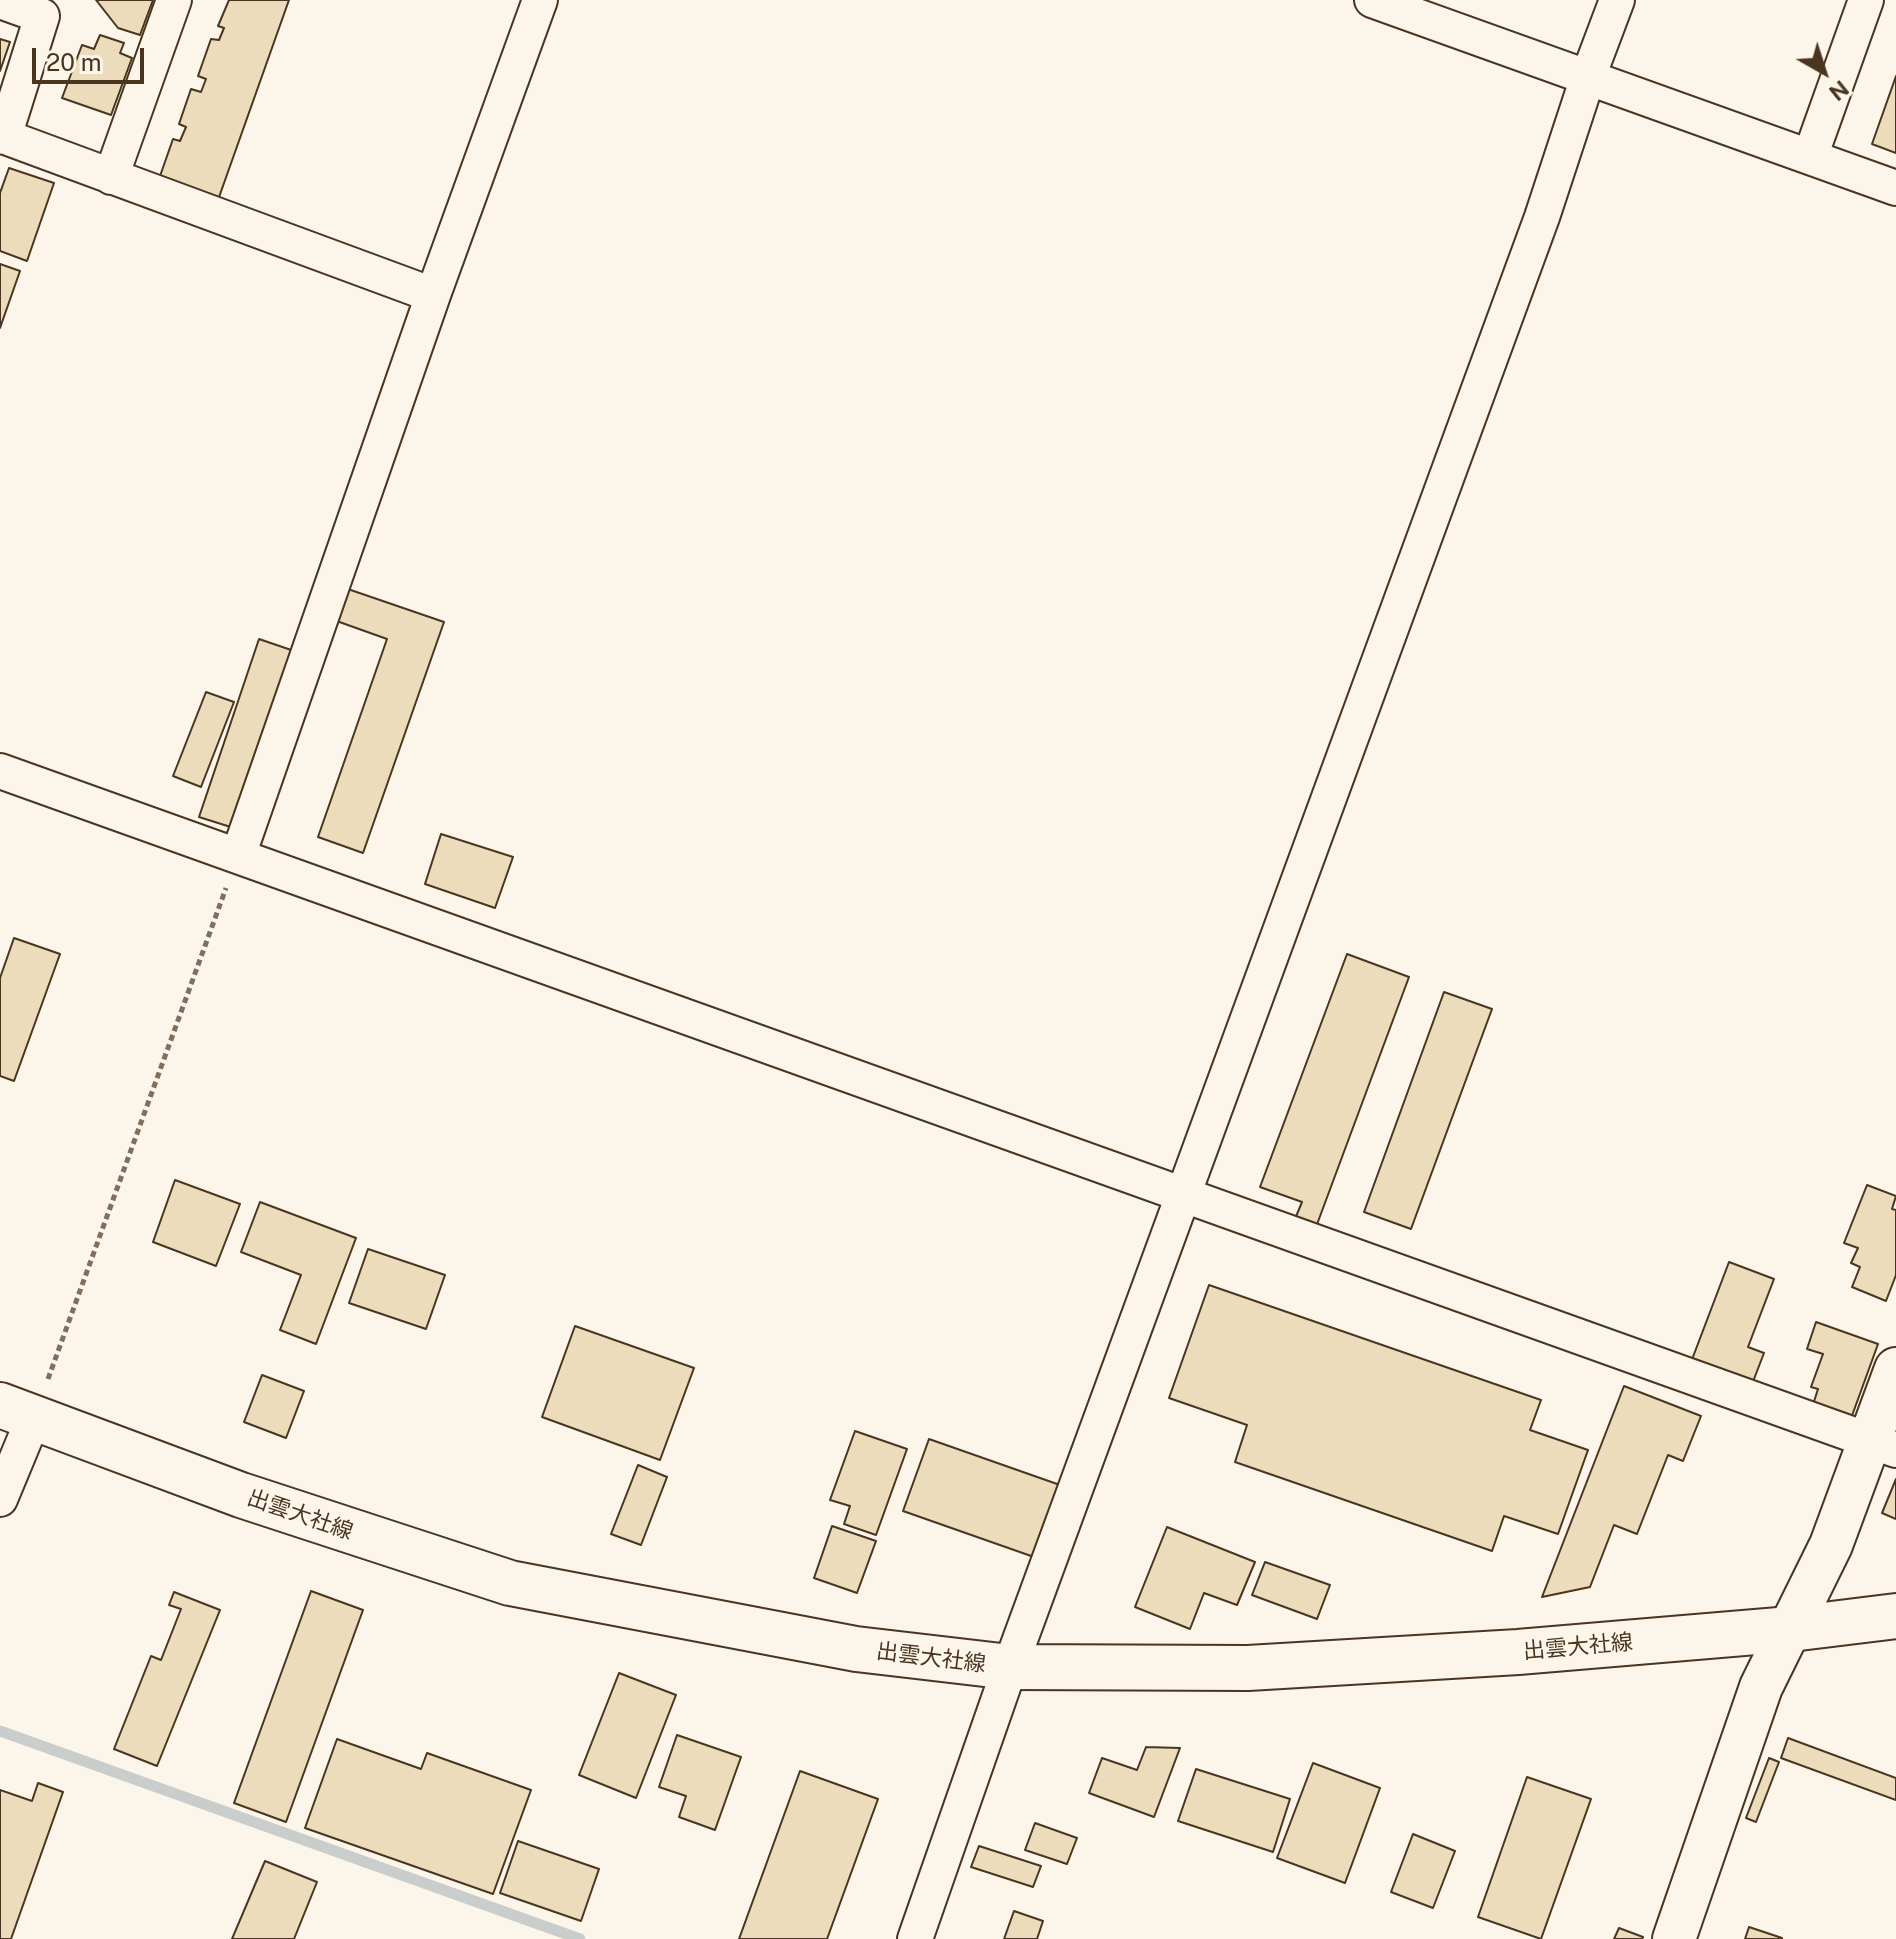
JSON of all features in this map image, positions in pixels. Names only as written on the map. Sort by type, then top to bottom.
[{"type":"main road","name":"出雲大社線","points":[[17,1411],[241,1495],[510,1583],[856,1649],[1010,1667],[1248,1668],[1518,1652],[1791,1629],[1896,1616]]},
{"type":"street","points":[[111,177],[174,0]]},
{"type":"street","points":[[238,856],[433,295],[540,0]]},
{"type":"street","points":[[1372,0],[1896,188]]},
{"type":"street","points":[[915,1939],[1010,1667],[1536,232],[1617,0]]},
{"type":"street","points":[[1810,157],[1866,0]]},
{"type":"street","points":[[0,1],[42,16],[2,136],[433,295]]},
{"type":"street","points":[[0,771],[1183,1198],[1883,1446]]},
{"type":"street","points":[[1674,1939],[1761,1687],[1883,1446],[1896,1369]]},
{"type":"street","points":[[0,1499],[17,1411]]},
{"type":"path","points":[[17,1411],[238,856]]},
{"type":"building","points":[[96,0],[153,0],[140,35],[118,28]]},
{"type":"building","points":[[229,0],[289,0],[218,200],[159,179],[173,139],[180,141],[186,127],[179,124],[191,89],[201,92],[206,79],[198,76],[211,39],[219,40],[224,28],[218,26]]},
{"type":"building","points":[[100,35],[124,43],[120,53],[132,58],[111,115],[62,98],[82,45],[94,49]]},
{"type":"building","points":[[0,39],[10,42],[0,71]]},
{"type":"building","points":[[1896,76],[1896,153],[1872,144]]},
{"type":"building","points":[[9,168],[54,183],[27,261],[0,251],[0,193]]},
{"type":"building","points":[[0,264],[20,271],[0,328]]},
{"type":"building","points":[[342,587],[444,622],[363,853],[318,837],[387,639],[331,619]]},
{"type":"building","points":[[259,639],[297,652],[237,829],[199,817]]},
{"type":"building","points":[[206,692],[234,702],[201,787],[173,776]]},
{"type":"building","points":[[441,834],[513,857],[495,908],[425,884]]},
{"type":"building","points":[[14,938],[60,954],[14,1081],[0,1076],[0,978]]},
{"type":"building","points":[[1347,954],[1409,977],[1316,1227],[1295,1219],[1302,1202],[1260,1187]]},
{"type":"building","points":[[1444,992],[1492,1009],[1411,1229],[1364,1212]]},
{"type":"building","points":[[175,1180],[240,1204],[216,1266],[153,1242]]},
{"type":"building","points":[[1867,1185],[1896,1196],[1892,1209],[1896,1210],[1896,1275],[1886,1301],[1852,1287],[1860,1267],[1851,1263],[1858,1248],[1844,1243]]},
{"type":"building","points":[[260,1202],[356,1238],[316,1344],[280,1330],[301,1275],[241,1252]]},
{"type":"building","points":[[368,1249],[445,1275],[426,1329],[349,1303]]},
{"type":"building","points":[[1729,1262],[1774,1279],[1748,1347],[1764,1353],[1749,1392],[1688,1370]]},
{"type":"building","points":[[1209,1285],[1541,1400],[1530,1430],[1588,1450],[1558,1534],[1504,1516],[1492,1551],[1235,1462],[1247,1425],[1169,1398]]},
{"type":"building","points":[[1816,1322],[1878,1344],[1849,1424],[1811,1411],[1818,1389],[1811,1387],[1823,1354],[1807,1349]]},
{"type":"building","points":[[575,1326],[694,1368],[660,1460],[542,1417]]},
{"type":"building","points":[[262,1375],[304,1391],[286,1438],[244,1422]]},
{"type":"building","points":[[1624,1386],[1701,1416],[1683,1461],[1668,1455],[1637,1534],[1614,1525],[1590,1587],[1542,1597]]},
{"type":"building","points":[[855,1431],[907,1449],[876,1535],[844,1524],[850,1506],[830,1500]]},
{"type":"building","points":[[929,1439],[1060,1485],[1034,1557],[903,1511]]},
{"type":"building","points":[[638,1465],[667,1477],[641,1545],[611,1534]]},
{"type":"building","points":[[1896,1479],[1896,1519],[1882,1513]]},
{"type":"building","points":[[832,1526],[876,1541],[857,1593],[814,1578]]},
{"type":"building","points":[[1167,1527],[1255,1562],[1237,1605],[1204,1593],[1190,1629],[1135,1607]]},
{"type":"building","points":[[1265,1562],[1330,1585],[1317,1619],[1252,1595]]},
{"type":"building","points":[[311,1591],[363,1610],[286,1822],[234,1803]]},
{"type":"building","points":[[174,1592],[220,1610],[157,1766],[114,1749],[151,1656],[161,1660],[181,1609],[169,1605]]},
{"type":"building","points":[[619,1673],[676,1695],[636,1798],[579,1775]]},
{"type":"building","points":[[677,1735],[741,1757],[715,1830],[679,1817],[686,1796],[659,1787]]},
{"type":"building","points":[[1788,1738],[1896,1778],[1896,1800],[1781,1758]]},
{"type":"building","points":[[337,1739],[421,1769],[427,1753],[531,1790],[493,1894],[305,1828]]},
{"type":"building","points":[[1146,1747],[1180,1748],[1154,1817],[1089,1793],[1102,1758],[1137,1770]]},
{"type":"building","points":[[1769,1758],[1779,1762],[1756,1822],[1746,1818]]},
{"type":"building","points":[[1313,1763],[1380,1788],[1345,1883],[1277,1858]]},
{"type":"building","points":[[1196,1769],[1290,1799],[1273,1852],[1178,1821]]},
{"type":"building","points":[[800,1771],[878,1799],[827,1939],[739,1939]]},
{"type":"building","points":[[1527,1777],[1591,1799],[1541,1939],[1478,1917]]},
{"type":"building","points":[[38,1783],[63,1792],[11,1939],[0,1939],[0,1790],[32,1801]]},
{"type":"building","points":[[1035,1823],[1077,1838],[1067,1864],[1025,1850]]},
{"type":"building","points":[[1413,1834],[1455,1851],[1433,1908],[1391,1892]]},
{"type":"building","points":[[518,1841],[599,1869],[581,1921],[500,1893]]},
{"type":"building","points":[[979,1846],[1041,1866],[1033,1887],[971,1867]]},
{"type":"building","points":[[265,1861],[317,1882],[294,1939],[232,1939]]},
{"type":"building","points":[[1014,1911],[1043,1921],[1037,1939],[1004,1939]]},
{"type":"building","points":[[1749,1927],[1782,1938],[1782,1939],[1745,1939]]},
{"type":"building","points":[[1619,1928],[1643,1937],[1614,1939]]},
{"type":"waterway","points":[[0,1731],[580,1939]]}]
